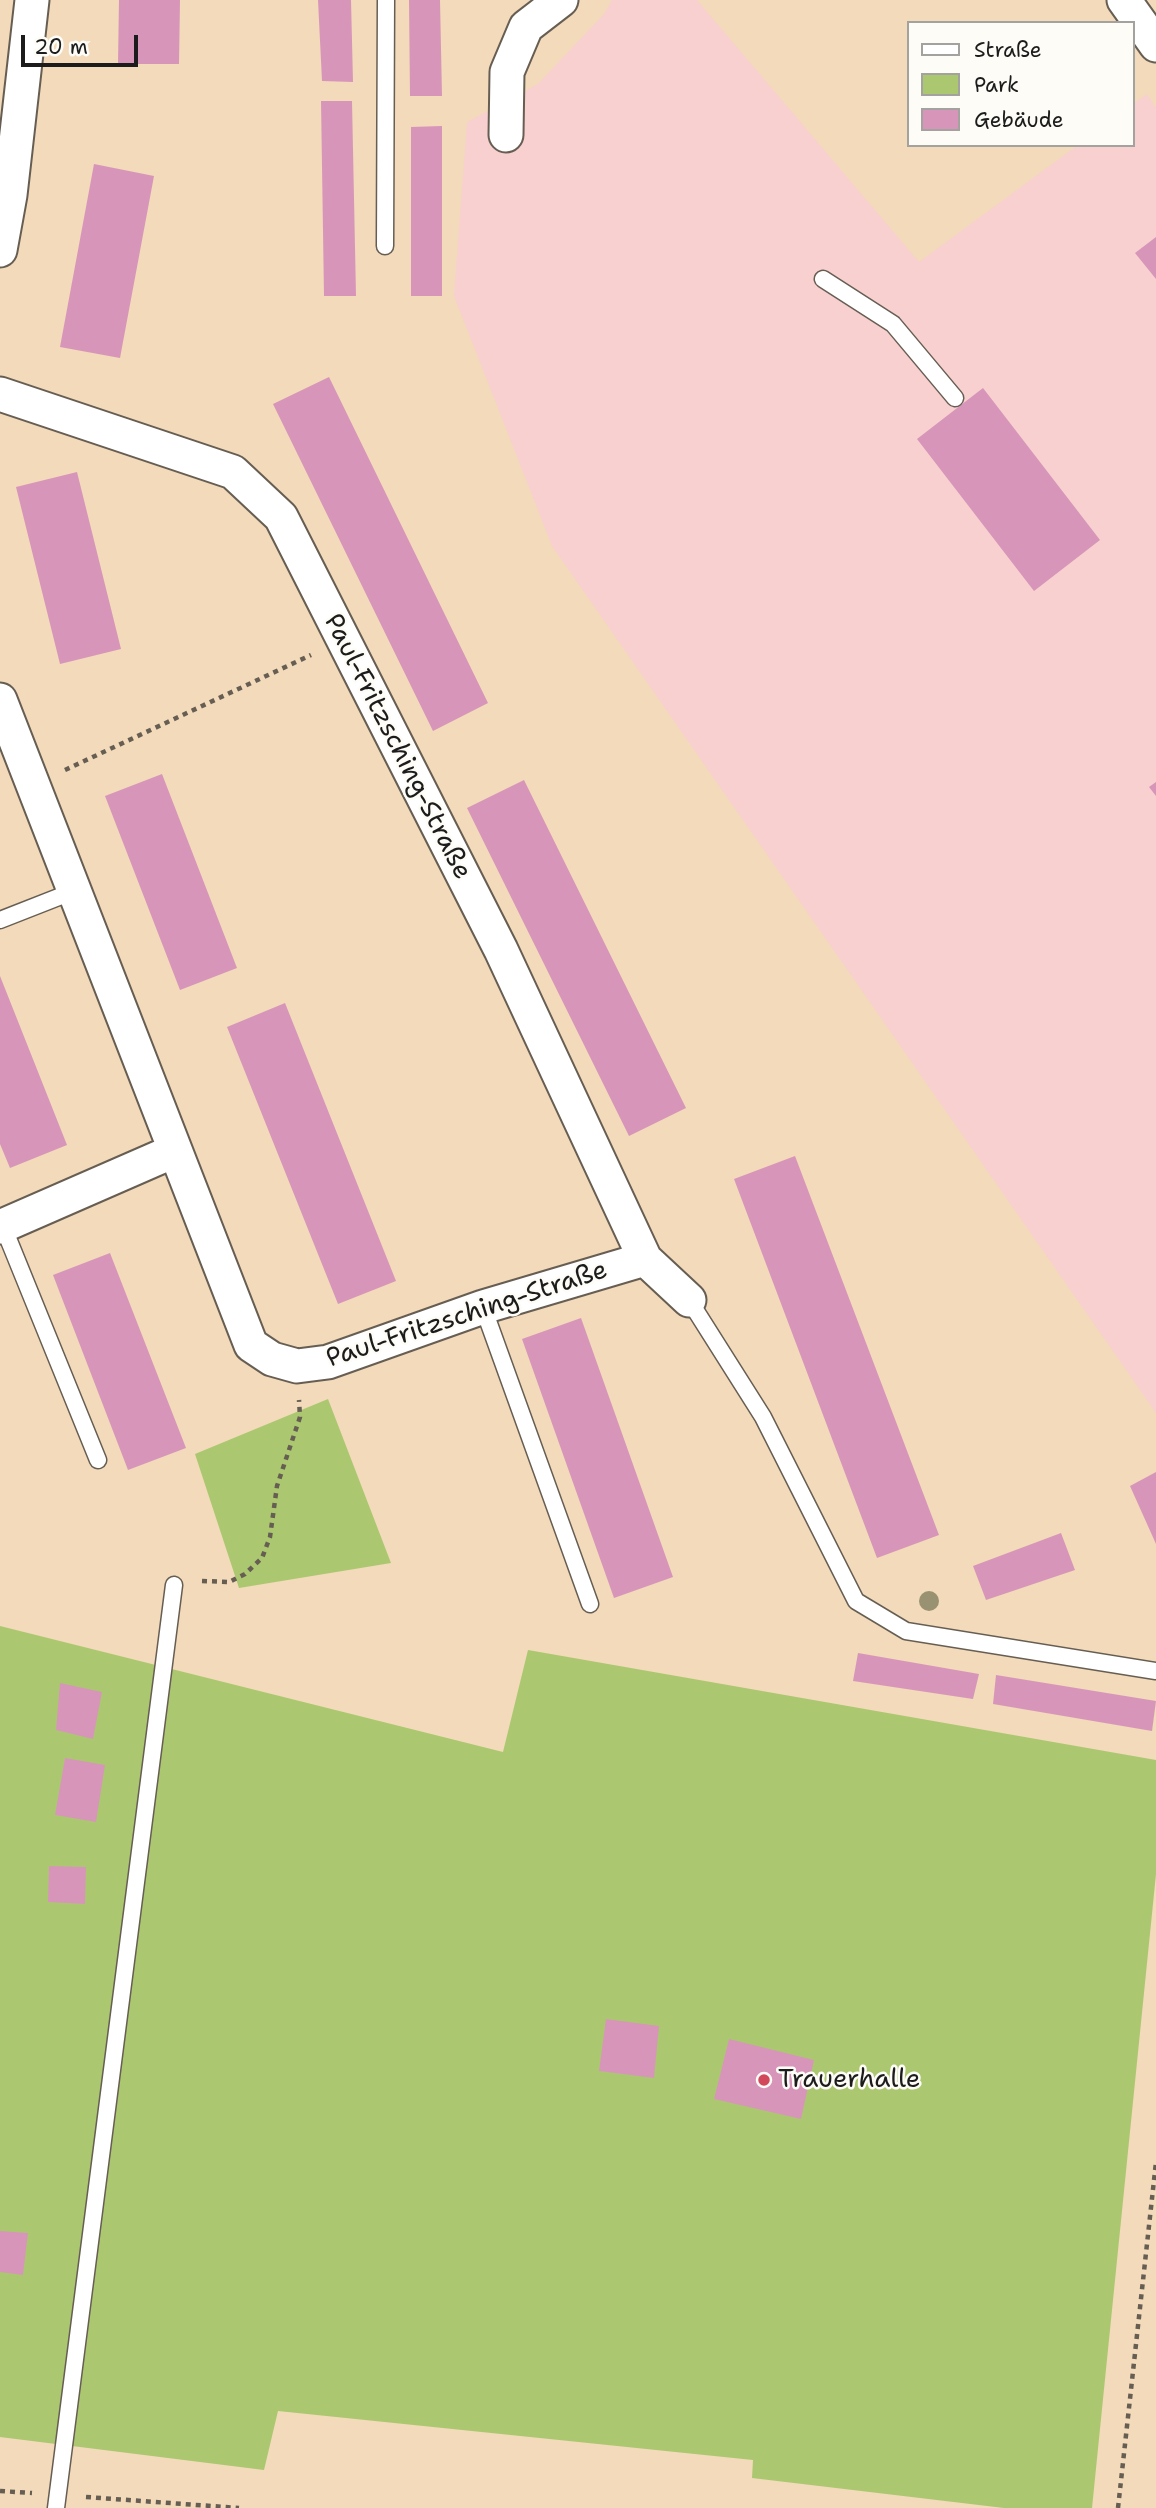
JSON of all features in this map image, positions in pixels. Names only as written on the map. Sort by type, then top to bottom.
[{"type":"street","points":[[0,250],[10,96],[32,0]]},
{"type":"street","points":[[506,135],[507,72],[526,27],[561,0]]},
{"type":"street","points":[[1124,0],[1156,45]]},
{"type":"street","name":"Paul-Fritzsching-Straße","points":[[0,394],[233,472],[281,517],[501,950],[645,1259],[689,1300]]},
{"type":"street","name":"Paul-Fritzsching-Straße","points":[[0,700],[251,1345],[272,1359],[297,1366],[328,1362],[483,1307],[645,1259]]},
{"type":"street","points":[[1,1227],[174,1151]]},
{"type":"lane","points":[[385,246],[386,0]]},
{"type":"lane","points":[[823,279],[893,324],[955,398]]},
{"type":"lane","points":[[0,920],[74,891]]},
{"type":"lane","points":[[1,1227],[98,1460]]},
{"type":"lane","points":[[689,1300],[763,1417],[856,1601],[906,1631],[1156,1671]]},
{"type":"lane","points":[[483,1307],[590,1604]]},
{"type":"lane","points":[[56,2502],[174,1585]]},
{"type":"path","points":[[33,785],[342,640]]},
{"type":"path","points":[[174,1585],[175,1573],[215,1583],[229,1581],[245,1574],[262,1558],[270,1537],[277,1486],[300,1417],[294,1383],[297,1366]]},
{"type":"path","points":[[1118,2508],[1156,2162]]},
{"type":"path","points":[[0,2491],[56,2502],[239,2508]]},
{"type":"shaded area","points":[[612,0],[697,0],[919,262],[1075,147],[1135,147],[1135,103],[1147,94],[1156,108],[1156,1413],[552,546],[454,296],[467,122],[538,84],[604,14]]},
{"type":"green space","points":[[328,1399],[391,1563],[239,1588],[195,1454]]},
{"type":"green space","points":[[0,1626],[503,1752],[528,1650],[1156,1760],[1156,1874],[1092,2508],[1004,2508],[752,2478],[753,2460],[278,2411],[264,2470],[0,2437]]},
{"type":"building","points":[[119,0],[180,0],[179,64],[118,64]]},
{"type":"building","points":[[318,0],[351,0],[353,82],[322,81]]},
{"type":"building","points":[[409,0],[440,0],[442,96],[410,96]]},
{"type":"building","points":[[321,101],[352,101],[356,296],[324,296]]},
{"type":"building","points":[[442,126],[442,296],[411,296],[411,127]]},
{"type":"building","points":[[94,164],[154,176],[120,358],[60,347]]},
{"type":"building","points":[[1156,237],[1156,279],[1135,253]]},
{"type":"building","points":[[329,377],[488,703],[433,731],[273,404]]},
{"type":"building","points":[[983,388],[1100,540],[1034,591],[917,439]]},
{"type":"building","points":[[77,472],[121,649],[60,664],[16,487]]},
{"type":"building","points":[[162,774],[237,968],[180,990],[105,796]]},
{"type":"building","points":[[524,780],[686,1108],[629,1136],[467,808]]},
{"type":"building","points":[[1156,782],[1156,796],[1149,787]]},
{"type":"building","points":[[0,976],[67,1145],[10,1168],[0,1144]]},
{"type":"building","points":[[285,1003],[396,1281],[338,1304],[227,1027]]},
{"type":"building","points":[[795,1156],[939,1535],[877,1558],[734,1179]]},
{"type":"building","points":[[110,1253],[186,1448],[128,1470],[53,1275]]},
{"type":"building","points":[[581,1318],[673,1577],[614,1598],[522,1339]]},
{"type":"building","points":[[1156,1472],[1156,1544],[1130,1486]]},
{"type":"building","points":[[1061,1533],[1075,1570],[986,1600],[973,1566]]},
{"type":"building","points":[[858,1653],[979,1674],[973,1699],[853,1681]]},
{"type":"building","points":[[996,1675],[1156,1701],[1152,1731],[993,1704]]},
{"type":"building","points":[[60,1683],[102,1692],[93,1739],[56,1730]]},
{"type":"building","points":[[65,1758],[105,1765],[96,1822],[55,1815]]},
{"type":"building","points":[[49,1866],[86,1867],[85,1904],[48,1902]]},
{"type":"building","points":[[606,2019],[659,2026],[654,2078],[599,2071]]},
{"type":"building","name":"Trauerhalle","points":[[729,2039],[814,2060],[801,2119],[714,2099]]},
{"type":"building","points":[[0,2231],[28,2233],[23,2275],[0,2272]]},
{"type":"place","name":"Trauerhalle","points":[[764,2080]]}]
